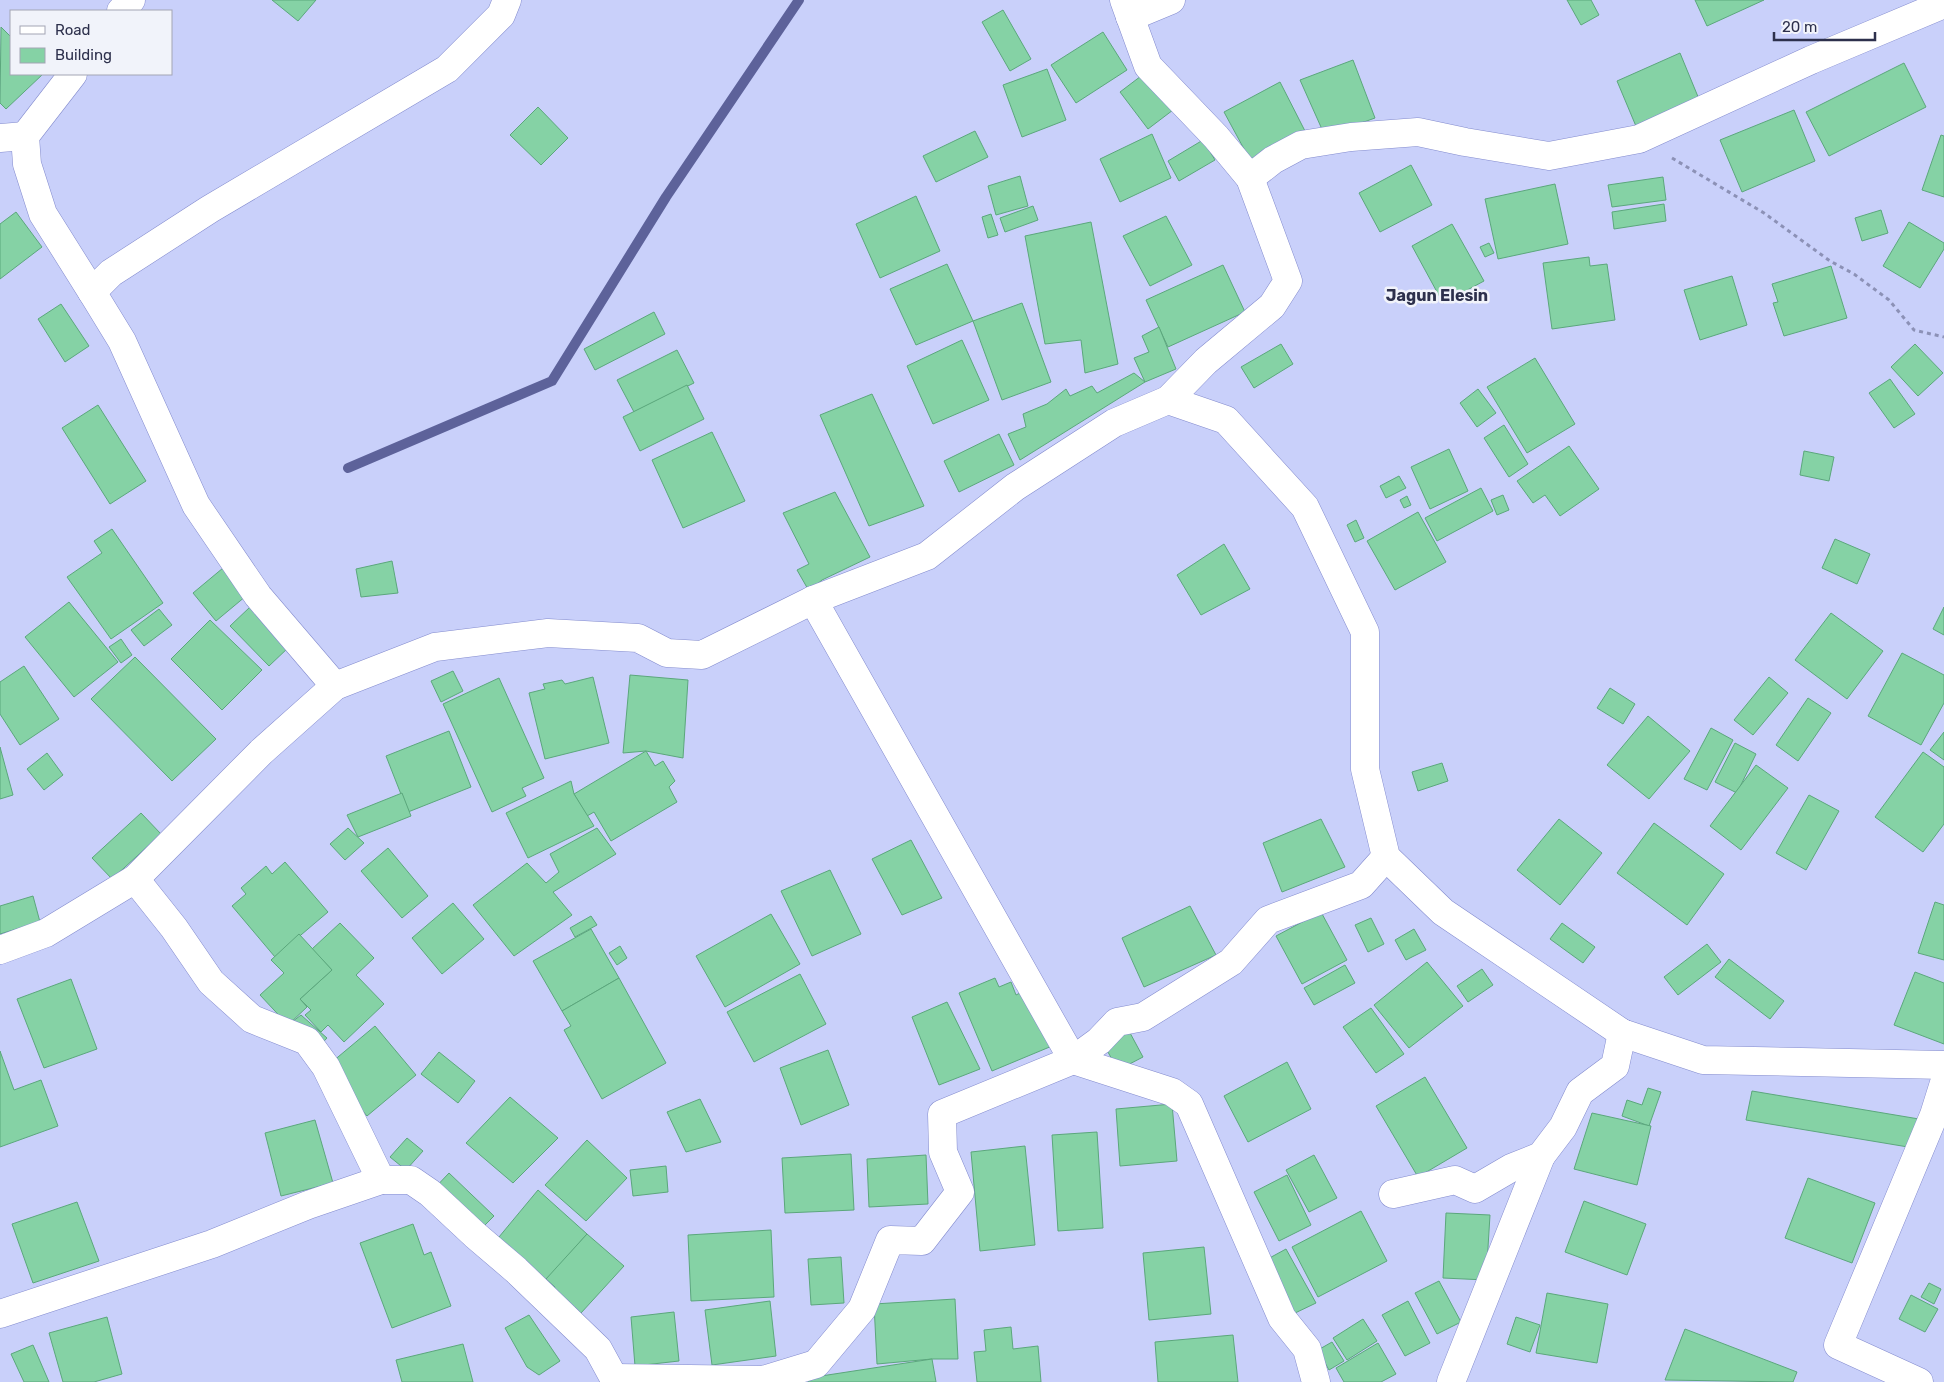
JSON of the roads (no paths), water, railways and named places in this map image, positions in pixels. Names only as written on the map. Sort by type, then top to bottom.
[{"type":"street","points":[[92,292],[111,274],[210,210],[448,69],[501,15],[507,0]]},
{"type":"street","points":[[0,950],[46,933],[135,878],[261,752],[335,686],[435,647],[548,633],[638,638],[667,653],[702,655],[813,600],[927,556],[1023,481],[1114,422],[1168,400],[1206,361],[1272,306],[1288,281],[1250,178],[1216,136],[1148,66],[1127,8],[1172,0]]},
{"type":"street","points":[[1250,178],[1273,160],[1301,145],[1351,137],[1418,132],[1549,156],[1639,139],[1811,60],[1944,4]]},
{"type":"street","points":[[72,75],[13,137],[27,164],[43,214],[122,341],[196,505],[258,596],[335,686]]},
{"type":"street","points":[[1168,400],[1226,420],[1306,507],[1364,632],[1365,770],[1386,857],[1443,912],[1622,1034],[1703,1060],[1944,1065]]},
{"type":"street","points":[[813,600],[1073,1060],[1172,1092],[1189,1104],[1282,1318],[1308,1350],[1316,1382]]},
{"type":"street","points":[[0,1314],[212,1244],[308,1205],[380,1180],[410,1180],[430,1193],[475,1236],[516,1270],[598,1349],[616,1380],[763,1380],[816,1364],[862,1308],[890,1240],[922,1241],[960,1192],[943,1152],[942,1114],[1073,1060],[1099,1041],[1117,1022],[1143,1017],[1231,962],[1268,920],[1361,885],[1386,857]]},
{"type":"street","points":[[135,878],[174,928],[211,982],[252,1019],[307,1041],[326,1067],[380,1180]]},
{"type":"street","points":[[1451,1382],[1540,1156],[1563,1127],[1580,1092],[1615,1066],[1622,1034]]},
{"type":"street","points":[[1919,1382],[1838,1345],[1934,1115],[1944,1083]]},
{"type":"street","points":[[1393,1194],[1455,1180],[1475,1189],[1511,1168],[1540,1156]]},
{"type":"waterway","points":[[348,468],[552,381],[666,197],[799,0]]},
{"type":"district","name":"Jagun Elesin","points":[[1437,295]]}]
